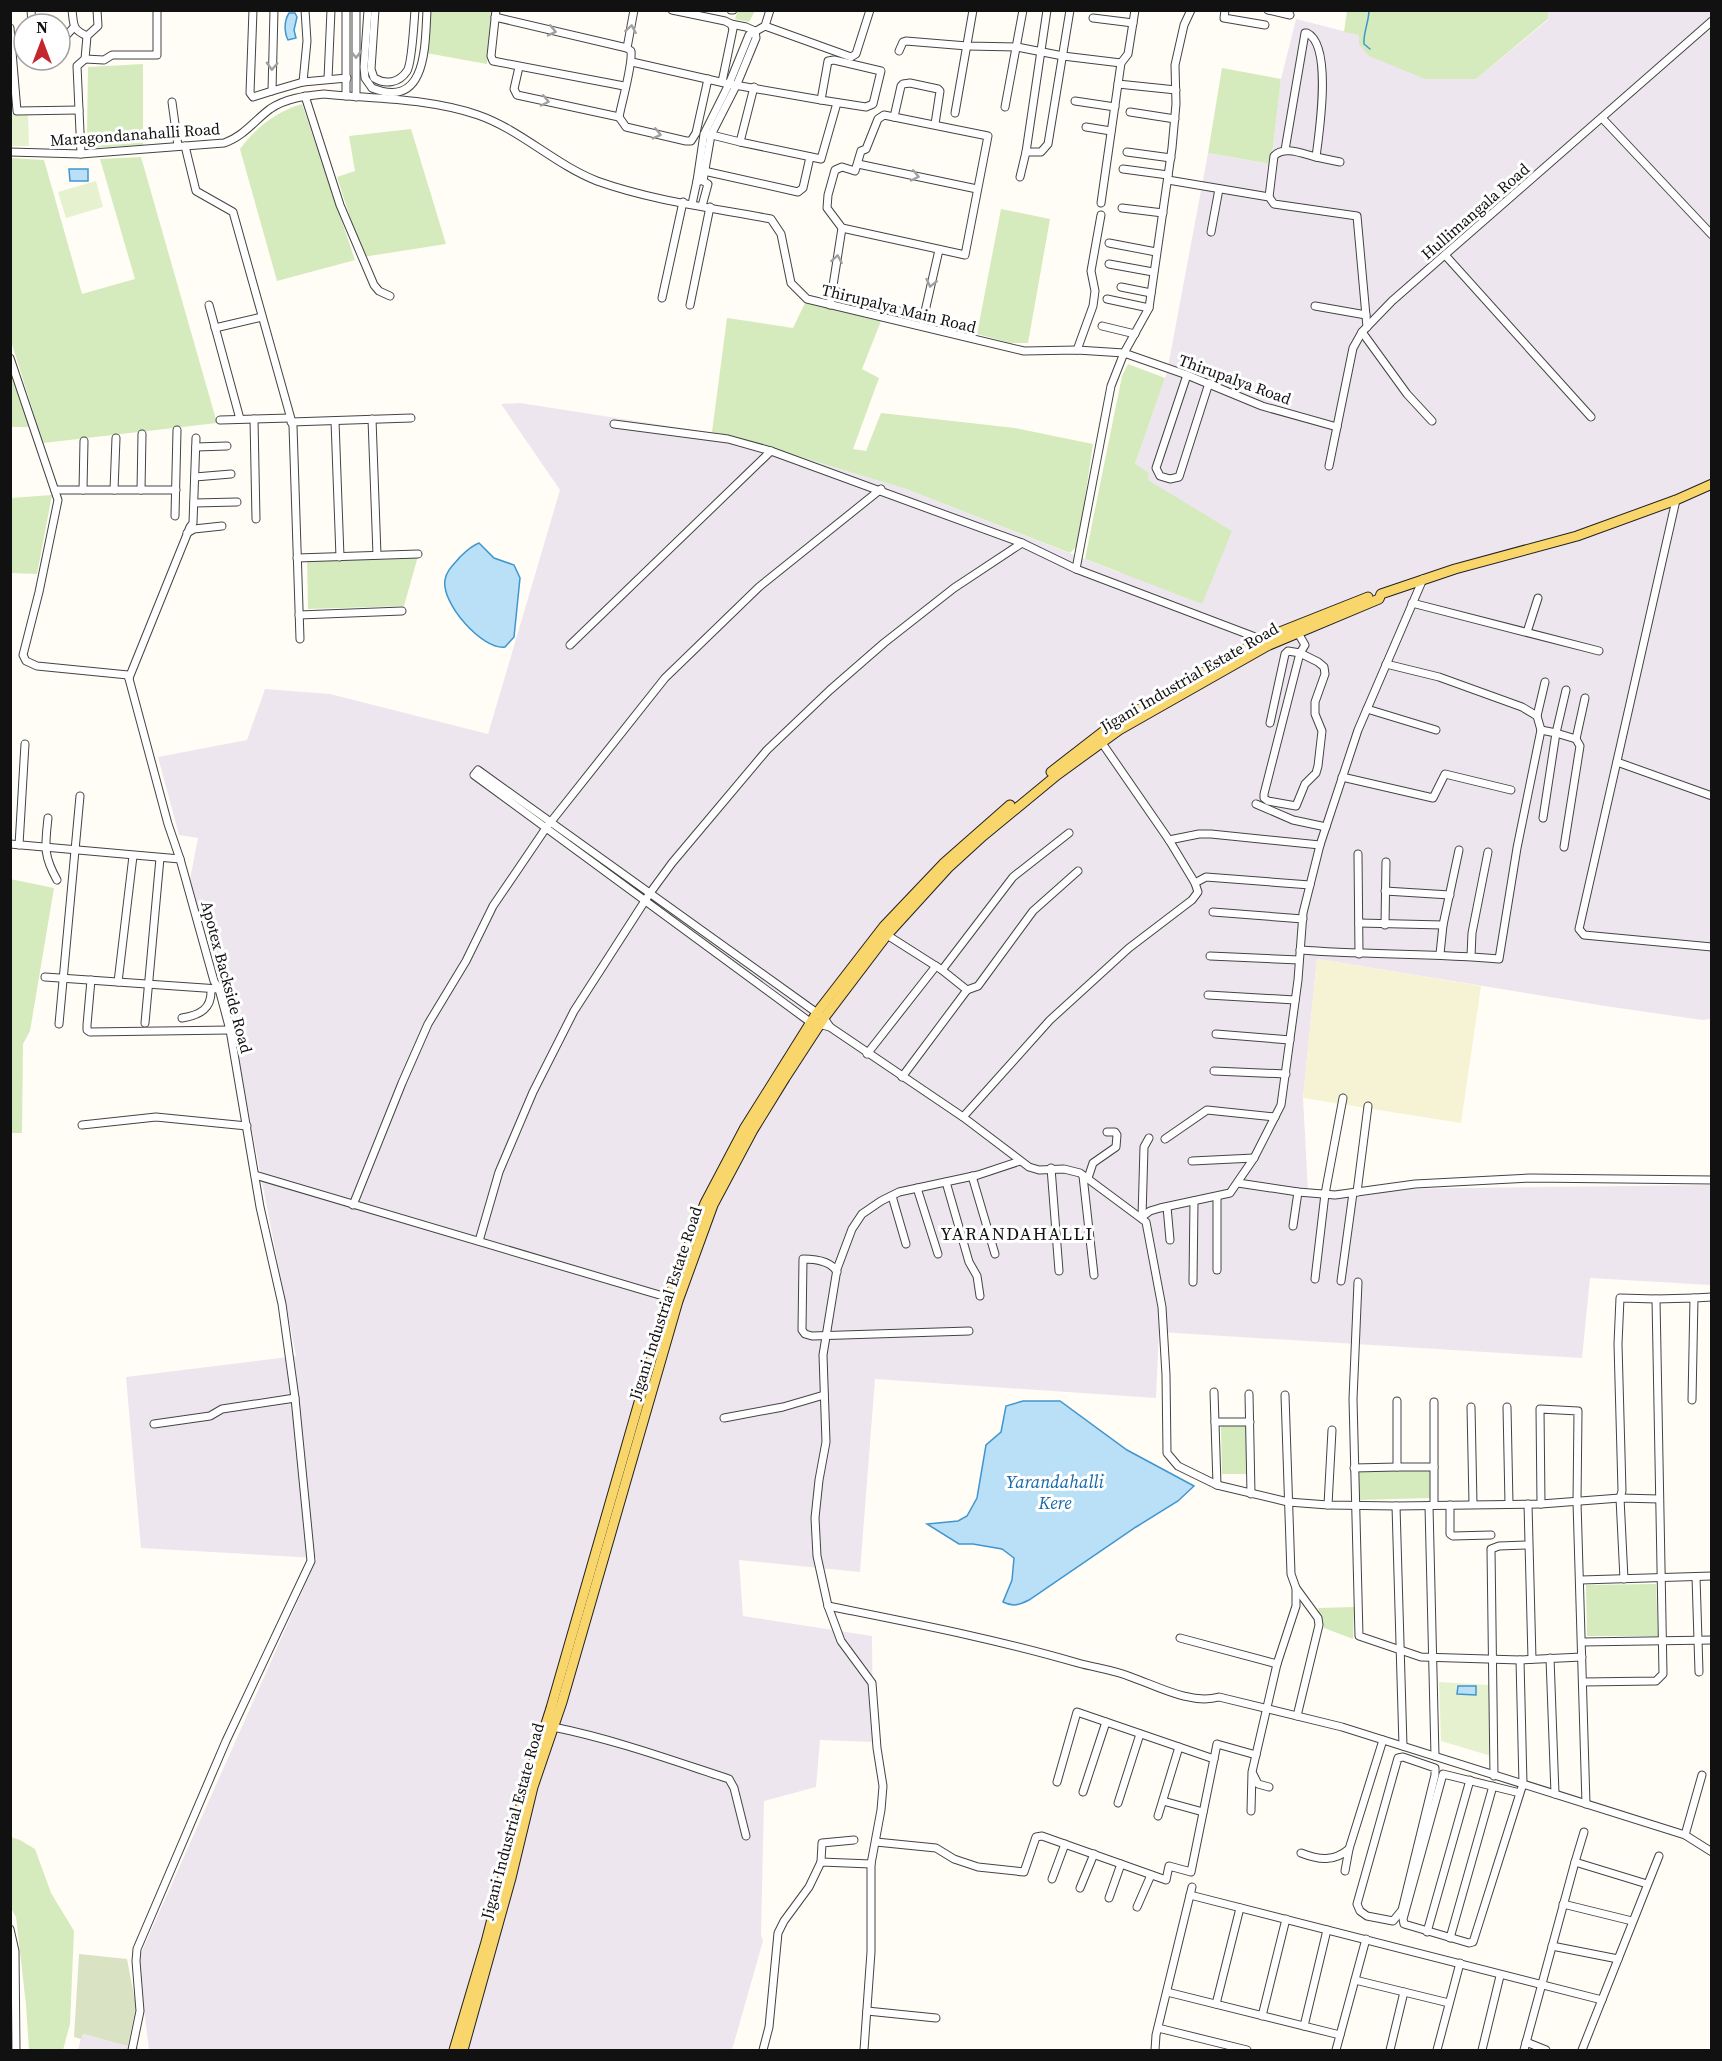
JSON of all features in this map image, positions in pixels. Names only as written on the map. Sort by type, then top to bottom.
[{"type":"main road","name":"Jigani Industrial Estate Road","points":[[454,2050],[486,1942],[526,1786],[705,1203],[744,1128],[884,926],[942,864],[977,832],[1109,727],[1265,643],[1365,598],[1423,579],[1577,536],[1676,500],[1712,484]]},
{"type":"main road","name":"Jigani Industrial Estate Road","points":[[817,1020],[887,935],[948,868],[1057,775],[1119,730],[1265,643],[1298,633],[1379,599],[1381,594]]},
{"type":"main road","name":"Jigani Industrial Estate Road","points":[[463,2050],[511,1878],[533,1787],[562,1702],[674,1299]]},
{"type":"street","points":[[72,10],[76,31],[87,36]]},
{"type":"street","points":[[86,60],[87,36],[98,26],[97,10]]},
{"type":"street","points":[[81,154],[77,66],[86,60],[104,60],[112,55],[157,56],[157,10]]},
{"type":"street","points":[[254,10],[250,93],[253,97],[303,82],[328,79],[345,80]]},
{"type":"street","points":[[272,91],[274,10]]},
{"type":"street","points":[[303,82],[307,41],[305,10]]},
{"type":"street","points":[[328,79],[331,10]]},
{"type":"street","points":[[346,10],[346,96]]},
{"type":"street","points":[[356,10],[356,97]]},
{"type":"street","points":[[368,10],[364,78],[372,88],[390,92],[407,89],[415,83],[419,74],[425,41],[427,10]]},
{"type":"street","points":[[375,10],[371,69],[374,78],[387,83],[398,80],[407,71],[415,10]]},
{"type":"street","points":[[627,48],[634,10]]},
{"type":"street","points":[[672,10],[725,21],[755,31]]},
{"type":"street","points":[[755,31],[765,26],[770,10]]},
{"type":"street","points":[[765,26],[851,57],[856,54],[870,10]]},
{"type":"street","points":[[955,113],[973,10]]},
{"type":"street","points":[[1005,107],[1023,10]]},
{"type":"street","points":[[1020,177],[1026,152],[1047,10]]},
{"type":"street","points":[[1026,152],[1041,152],[1047,147],[1070,10]]},
{"type":"street","points":[[1101,203],[1121,63],[1128,54],[1135,10]]},
{"type":"street","points":[[1076,569],[1111,386],[1125,353],[1149,308],[1171,158],[1177,57],[1184,25],[1191,10]]},
{"type":"street","points":[[1225,10],[1224,18],[1265,25]]},
{"type":"street","points":[[1268,10],[1290,15]]},
{"type":"street","points":[[624,86],[493,61],[496,14],[627,48],[631,51],[632,62],[624,86],[619,117],[626,128],[686,141],[691,141],[704,134],[821,159],[837,103]]},
{"type":"street","points":[[1093,18],[1133,23]]},
{"type":"street","name":"Hullimangala Road","points":[[1329,466],[1353,348],[1364,329],[1392,301],[1712,21]]},
{"type":"street","points":[[729,83],[733,28],[731,24]]},
{"type":"street","points":[[10,28],[17,111],[79,110]]},
{"type":"street","points":[[692,204],[704,171],[704,134],[729,83],[756,38],[755,31]]},
{"type":"street","points":[[1284,150],[1305,33],[1307,33],[1313,37],[1322,68],[1322,106],[1316,157]]},
{"type":"street","points":[[899,51],[903,42],[906,41],[1017,47],[1063,56],[1121,63]]},
{"type":"street","points":[[632,62],[708,79],[837,103],[866,107],[873,104],[881,71],[834,60],[828,61],[821,100]]},
{"type":"street","points":[[519,67],[514,89],[516,95],[619,117]]},
{"type":"street","points":[[700,181],[708,79]]},
{"type":"street","points":[[894,117],[901,86],[910,83],[940,91],[935,124]]},
{"type":"street","points":[[1118,84],[1176,90]]},
{"type":"street","points":[[740,142],[754,87]]},
{"type":"street","name":"Maragondanahalli Road","points":[[10,152],[81,154],[224,143],[234,140],[271,108],[286,100],[324,94],[356,97]]},
{"type":"street","points":[[305,96],[344,215],[374,285],[379,291],[390,296]]},
{"type":"street","name":"Thirupalya Main Road","points":[[356,97],[437,105],[477,115],[509,129],[552,157],[596,180],[640,194],[771,219],[781,234],[791,283],[807,299],[1024,351],[1077,350],[1125,353]]},
{"type":"street","points":[[1075,100],[1115,107]]},
{"type":"street","points":[[172,102],[181,146],[196,190],[233,212],[291,420],[300,639]]},
{"type":"street","points":[[1130,112],[1175,119]]},
{"type":"street","points":[[884,115],[894,117],[988,136],[965,255],[842,228],[827,208],[835,170],[842,167],[855,171],[861,151],[866,149],[878,119],[884,115]]},
{"type":"street","points":[[1602,118],[1712,235]]},
{"type":"street","points":[[1086,127],[1111,131]]},
{"type":"street","points":[[1340,162],[1284,150],[1278,152],[1274,156],[1269,197],[1274,204],[1357,216],[1365,315],[1364,329],[1407,394],[1432,421]]},
{"type":"street","points":[[1126,152],[1171,158]]},
{"type":"street","points":[[704,171],[798,192],[803,188],[810,157]]},
{"type":"street","points":[[858,164],[977,189]]},
{"type":"street","points":[[1123,169],[1269,197]]},
{"type":"street","points":[[690,305],[708,184],[700,181]]},
{"type":"street","points":[[1211,232],[1219,189]]},
{"type":"street","points":[[662,298],[683,202]]},
{"type":"street","points":[[1122,208],[1163,213]]},
{"type":"street","points":[[1077,350],[1093,306],[1095,291],[1091,271],[1101,215]]},
{"type":"street","points":[[830,305],[842,228]]},
{"type":"street","points":[[1108,243],[1156,252]]},
{"type":"street","points":[[921,327],[939,250]]},
{"type":"street","points":[[1445,255],[1591,417]]},
{"type":"street","points":[[1109,264],[1153,272]]},
{"type":"street","points":[[1121,287],[1151,293]]},
{"type":"street","points":[[832,290],[841,293],[844,297],[923,317]]},
{"type":"street","points":[[1107,299],[1149,308]]},
{"type":"street","points":[[208,305],[240,419]]},
{"type":"street","points":[[1315,306],[1365,315]]},
{"type":"street","points":[[215,328],[262,317]]},
{"type":"street","points":[[1102,326],[1135,334]]},
{"type":"street","name":"Thirupalya Road","points":[[1125,353],[1209,383],[1262,406],[1337,427]]},
{"type":"street","points":[[10,358],[58,500],[23,655],[26,661],[37,666],[129,677],[193,523],[196,438]]},
{"type":"street","points":[[1187,375],[1156,468],[1160,476],[1170,479],[1179,477],[1209,383]]},
{"type":"street","points":[[220,420],[335,421],[411,418]]},
{"type":"street","points":[[254,419],[256,519]]},
{"type":"street","points":[[372,419],[377,555]]},
{"type":"street","points":[[335,421],[339,556]]},
{"type":"street","points":[[614,424],[728,439],[771,451],[880,489],[1022,543],[1076,569],[1265,643]]},
{"type":"street","points":[[175,516],[177,430]]},
{"type":"street","points":[[141,490],[142,434]]},
{"type":"street","points":[[114,490],[116,438]]},
{"type":"street","points":[[83,490],[84,441]]},
{"type":"street","points":[[196,447],[227,446]]},
{"type":"street","points":[[570,645],[771,451]]},
{"type":"street","points":[[195,477],[231,474]]},
{"type":"street","points":[[353,1205],[428,1024],[466,961],[493,906],[548,825],[665,678],[759,587],[880,489]]},
{"type":"street","points":[[55,490],[176,490]]},
{"type":"street","points":[[1676,500],[1579,929],[1581,933],[1712,947]]},
{"type":"street","points":[[194,503],[237,502]]},
{"type":"street","points":[[187,533],[201,528],[222,526]]},
{"type":"street","points":[[479,1241],[499,1172],[533,1092],[574,1011],[650,893],[716,809],[767,750],[830,690],[884,642],[945,595],[1022,543]]},
{"type":"street","points":[[297,558],[418,554]]},
{"type":"street","points":[[1142,1217],[1150,1211],[1230,1193],[1254,1158],[1281,1105],[1303,919],[1320,845],[1367,709],[1423,579]]},
{"type":"street","points":[[1527,632],[1538,598]]},
{"type":"street","points":[[1412,603],[1599,651]]},
{"type":"street","points":[[299,615],[402,611]]},
{"type":"street","points":[[1270,723],[1284,654],[1288,651],[1300,653],[1318,662],[1323,667],[1324,674],[1315,702],[1315,714],[1322,731],[1316,773],[1305,784],[1296,806],[1268,801],[1264,798],[1264,794],[1300,653],[1305,645],[1298,633]]},
{"type":"street","points":[[1386,664],[1439,677],[1522,707],[1537,716]]},
{"type":"street","name":"Apotex Backside Road","points":[[129,677],[168,824],[230,1030],[260,1207],[282,1304],[295,1398],[311,1561],[226,1741],[137,1949],[140,2011],[132,2050]]},
{"type":"street","points":[[1300,950],[1359,954],[1440,954],[1499,959],[1517,849],[1541,729],[1537,716],[1545,682]]},
{"type":"street","points":[[1542,818],[1556,733],[1566,690]]},
{"type":"street","points":[[1564,847],[1580,746],[1576,739],[1584,698]]},
{"type":"street","points":[[1367,709],[1436,730]]},
{"type":"street","points":[[1541,729],[1576,739]]},
{"type":"street","points":[[963,1118],[994,1080],[1050,1020],[1129,948],[1192,900],[1197,892],[1195,883],[1169,840],[1102,743]]},
{"type":"street","points":[[19,845],[25,744]]},
{"type":"street","points":[[1617,762],[1712,796]]},
{"type":"street","points":[[476,773],[548,825],[650,893],[817,1020]]},
{"type":"street","points":[[1342,777],[1434,798],[1445,774],[1511,790]]},
{"type":"street","points":[[59,1024],[80,796]]},
{"type":"street","points":[[1256,804],[1293,820],[1326,827]]},
{"type":"street","points":[[48,818],[45,848],[48,862],[57,880]]},
{"type":"street","points":[[548,825],[645,901],[963,1118],[1029,1167],[1039,1170],[1064,1169],[1086,1177],[1122,1205],[1142,1217],[1146,1222],[1162,1307],[1167,1454],[1178,1466],[1217,1485],[1251,1494],[1288,1502],[1328,1505],[1541,1504],[1620,1498],[1659,1499]]},
{"type":"street","points":[[867,1054],[1013,877],[1068,833]]},
{"type":"street","points":[[1169,840],[1211,834],[1320,845]]},
{"type":"street","points":[[10,844],[180,859]]},
{"type":"street","points":[[1440,954],[1443,925],[1459,850]]},
{"type":"street","points":[[1471,956],[1488,852]]},
{"type":"street","points":[[1358,854],[1359,954]]},
{"type":"street","points":[[118,982],[133,856]]},
{"type":"street","points":[[145,1023],[160,858]]},
{"type":"street","points":[[1385,925],[1386,862]]},
{"type":"street","points":[[902,1077],[967,990],[978,986],[1033,911],[1078,871]]},
{"type":"street","points":[[1195,883],[1206,877],[1310,885]]},
{"type":"street","points":[[1385,891],[1449,895]]},
{"type":"street","points":[[1213,912],[1303,919]]},
{"type":"street","points":[[1359,923],[1443,925]]},
{"type":"street","points":[[887,935],[939,968],[967,990]]},
{"type":"street","points":[[1210,956],[1299,960]]},
{"type":"street","points":[[45,977],[219,989]]},
{"type":"street","points":[[91,980],[87,1024],[87,1030],[90,1032],[230,1030]]},
{"type":"street","points":[[182,1018],[200,1013],[209,1007],[211,989]]},
{"type":"street","points":[[1208,995],[1295,1000]]},
{"type":"street","points":[[1216,1034],[1290,1040]]},
{"type":"street","points":[[1214,1071],[1286,1074]]},
{"type":"street","points":[[1315,1279],[1325,1194],[1343,1098]]},
{"type":"street","points":[[1341,1281],[1368,1106]]},
{"type":"street","points":[[1165,1139],[1207,1110],[1275,1117]]},
{"type":"street","points":[[82,1125],[156,1117],[247,1126]]},
{"type":"street","points":[[1094,1275],[1086,1177],[1093,1162],[1116,1147],[1118,1135],[1115,1132],[1107,1132]]},
{"type":"street","points":[[1142,1217],[1144,1147],[1149,1138]]},
{"type":"street","points":[[1192,1161],[1254,1158]]},
{"type":"street","points":[[864,2050],[872,1941],[871,1864],[883,1786],[877,1748],[872,1683],[841,1641],[828,1606],[817,1556],[815,1518],[826,1442],[823,1355],[837,1272],[852,1229],[862,1214],[892,1196],[972,1176],[1020,1161]]},
{"type":"street","points":[[1051,1168],[1059,1271]]},
{"type":"street","points":[[255,1175],[674,1299]]},
{"type":"street","points":[[972,1176],[995,1254]]},
{"type":"street","points":[[1238,1183],[1335,1195],[1415,1184],[1530,1178],[1712,1180]]},
{"type":"street","points":[[946,1182],[969,1262],[977,1276],[980,1296]]},
{"type":"street","points":[[917,1188],[938,1254]]},
{"type":"street","points":[[1293,1226],[1298,1192]]},
{"type":"street","points":[[892,1196],[906,1244]]},
{"type":"street","points":[[1217,1270],[1218,1197]]},
{"type":"street","points":[[1193,1282],[1194,1202]]},
{"type":"street","points":[[1167,1207],[1170,1240]]},
{"type":"street","points":[[837,1272],[834,1267],[823,1262],[803,1259],[802,1330],[805,1334],[827,1336],[969,1331]]},
{"type":"street","points":[[1358,1282],[1353,1370],[1359,1636],[1421,1657],[1520,1660],[1582,1657]]},
{"type":"street","points":[[1624,1579],[1620,1498],[1622,1491],[1618,1344],[1620,1298],[1712,1297]]},
{"type":"street","points":[[1692,1400],[1694,1298]]},
{"type":"street","points":[[1583,1682],[1656,1681],[1663,1674],[1656,1299]]},
{"type":"street","points":[[1214,1392],[1217,1485]]},
{"type":"street","points":[[1249,1394],[1251,1494]]},
{"type":"street","points":[[724,1418],[783,1407],[825,1395]]},
{"type":"street","points":[[1284,1395],[1291,1574],[1296,1588],[1318,1618],[1319,1624],[1297,1716]]},
{"type":"street","points":[[154,1424],[210,1416],[222,1409],[295,1398]]},
{"type":"street","points":[[1397,1401],[1397,1467]]},
{"type":"street","points":[[1434,1402],[1434,1467],[1431,1505],[1435,1755]]},
{"type":"street","points":[[1471,1407],[1473,1504]]},
{"type":"street","points":[[1507,1407],[1509,1504]]},
{"type":"street","points":[[1541,1504],[1540,1409],[1578,1411],[1577,1502],[1586,1804]]},
{"type":"street","points":[[1215,1422],[1250,1422]]},
{"type":"street","points":[[1328,1505],[1332,1430]]},
{"type":"street","points":[[1354,1468],[1434,1467]]},
{"type":"street","points":[[1528,1504],[1532,1659]]},
{"type":"street","points":[[1449,1505],[1450,1534],[1453,1536],[1491,1535]]},
{"type":"street","points":[[1396,1506],[1403,1746]]},
{"type":"street","points":[[1494,1776],[1491,1549],[1499,1546],[1528,1545]]},
{"type":"street","points":[[1696,1576],[1699,1672]]},
{"type":"street","points":[[1581,1580],[1712,1576]]},
{"type":"street","points":[[1251,1810],[1252,1772],[1277,1664],[1296,1606],[1296,1588]]},
{"type":"street","points":[[828,1606],[1012,1644],[1118,1672],[1189,1697],[1219,1698],[1297,1716],[1435,1755],[1494,1776],[1685,1835],[1712,1852]]},
{"type":"street","points":[[1180,1638],[1277,1664]]},
{"type":"street","points":[[1582,1642],[1712,1640]]},
{"type":"street","points":[[1550,1658],[1555,1794]]},
{"type":"street","points":[[1520,1660],[1523,1784],[1473,1942],[1469,1943],[1405,1925],[1403,1919],[1444,1774],[1520,1793]]},
{"type":"street","points":[[1057,1782],[1077,1712],[1214,1759]]},
{"type":"street","points":[[1083,1792],[1106,1722]]},
{"type":"street","points":[[553,1727],[580,1732],[729,1779],[734,1788],[746,1836]]},
{"type":"street","points":[[1118,1803],[1140,1734]]},
{"type":"street","points":[[1345,1871],[1349,1849],[1383,1740]]},
{"type":"street","points":[[876,1842],[936,1848],[954,1859],[978,1867],[1024,1872],[1036,1837],[1042,1836],[1166,1880],[1169,1866],[1191,1872],[1217,1744],[1256,1755]]},
{"type":"street","points":[[1158,1816],[1179,1747]]},
{"type":"street","points":[[1410,1759],[1412,1749]]},
{"type":"street","points":[[1423,1763],[1425,1752]]},
{"type":"street","points":[[1398,1758],[1423,1763],[1435,1768],[1435,1775],[1402,1910],[1393,1921],[1367,1916],[1360,1911],[1357,1904],[1398,1758]]},
{"type":"street","points":[[1252,1772],[1258,1784],[1269,1787]]},
{"type":"street","points":[[1685,1835],[1702,1775]]},
{"type":"street","points":[[1427,1932],[1470,1780]]},
{"type":"street","points":[[1450,1938],[1493,1786]]},
{"type":"street","points":[[1163,1801],[1203,1812]]},
{"type":"street","points":[[1524,2050],[1584,1832]]},
{"type":"street","points":[[763,2050],[770,2027],[778,1933],[784,1921],[806,1892],[821,1862],[822,1843],[854,1840]]},
{"type":"street","points":[[1052,1879],[1065,1844]]},
{"type":"street","points":[[1301,1853],[1317,1859],[1333,1858],[1349,1849]]},
{"type":"street","points":[[1080,1888],[1094,1854]]},
{"type":"street","points":[[1582,2050],[1659,1856]]},
{"type":"street","points":[[821,1862],[871,1864]]},
{"type":"street","points":[[1575,1862],[1647,1884]]},
{"type":"street","points":[[1109,1898],[1121,1864]]},
{"type":"street","points":[[1137,1907],[1151,1875]]},
{"type":"street","points":[[1155,2050],[1158,2028],[1192,1887]]},
{"type":"street","points":[[1190,1895],[1460,1963],[1500,1976],[1542,1984],[1602,2000]]},
{"type":"street","points":[[1563,1904],[1632,1921]]},
{"type":"street","points":[[1216,2004],[1240,1908]]},
{"type":"street","points":[[1262,2016],[1286,1919]]},
{"type":"street","points":[[10,1929],[15,1951],[16,2050]]},
{"type":"street","points":[[1304,2026],[1327,1930]]},
{"type":"street","points":[[1336,2050],[1366,1940]]},
{"type":"street","points":[[1552,1946],[1618,1959]]},
{"type":"street","points":[[1437,2050],[1460,1963]]},
{"type":"street","points":[[1482,2050],[1500,1976]]},
{"type":"street","points":[[1355,1980],[1449,2003]]},
{"type":"street","points":[[1167,1992],[1340,2035]]},
{"type":"street","points":[[1390,2050],[1404,1992]]},
{"type":"street","points":[[867,2011],[936,2018]]},
{"type":"street","points":[[1158,2028],[1247,2050]]},
{"type":"street","points":[[1526,2042],[1546,2050]]},
{"type":"shaded area","points":[[1549,11],[1711,11],[1711,1019],[1702,1020],[1605,1006],[1317,959],[1303,1098],[1308,1190],[1711,1185],[1711,1285],[1590,1278],[1582,1358],[1159,1332],[1156,1398],[875,1379],[860,1572],[739,1560],[743,1616],[872,1636],[873,1742],[820,1740],[816,1787],[764,1801],[761,1935],[763,1941],[732,2050],[149,2050],[138,1960],[317,1558],[141,1548],[126,1377],[296,1356],[223,982],[217,958],[189,884],[198,838],[179,835],[158,757],[247,740],[265,689],[330,694],[488,734],[560,490],[501,404],[520,403],[732,436],[906,489],[1120,573],[1135,464],[1167,372],[1208,153],[1271,164],[1281,79],[1296,19],[1359,35],[1476,79],[1548,20]]},
{"type":"shaded area","points":[[1317,959],[1481,986],[1461,1123],[1303,1098]]},
{"type":"shaded area","points":[[82,2034],[145,2050],[78,2050]]},
{"type":"green space","points":[[738,10],[755,11],[749,22],[735,19]]},
{"type":"green space","points":[[1347,10],[1549,11],[1548,19],[1476,79],[1425,79],[1369,56],[1359,44],[1359,35],[1344,32]]},
{"type":"green space","points":[[430,11],[492,11],[487,64],[426,53]]},
{"type":"green space","points":[[143,64],[143,145],[91,148],[87,131],[88,67]]},
{"type":"green space","points":[[1222,68],[1281,79],[1271,164],[1208,153]]},
{"type":"green space","points":[[302,104],[355,260],[277,281],[240,149],[267,121]]},
{"type":"green space","points":[[28,113],[29,146],[11,146],[10,114]]},
{"type":"green space","points":[[411,129],[446,244],[363,257],[337,177],[355,171],[349,136]]},
{"type":"green space","points":[[141,157],[217,423],[43,443],[11,341],[10,158],[44,160],[82,294],[135,279],[100,159]]},
{"type":"green space","points":[[96,181],[103,207],[66,218],[58,192]]},
{"type":"green space","points":[[1001,209],[1050,219],[1028,343],[1010,343],[977,334]]},
{"type":"green space","points":[[805,303],[881,321],[862,369],[879,378],[853,449],[866,451],[881,413],[1015,428],[1093,444],[1078,545],[1070,553],[906,489],[732,436],[712,432],[727,318],[793,328]]},
{"type":"green space","points":[[1128,364],[1165,378],[1135,464],[1149,473],[1148,480],[1232,531],[1202,604],[1085,559],[1122,376]]},
{"type":"green space","points":[[11,366],[30,427],[11,427]]},
{"type":"green space","points":[[52,495],[37,574],[11,573],[11,498]]},
{"type":"green space","points":[[418,556],[404,606],[308,609],[307,560]]},
{"type":"green space","points":[[10,879],[54,888],[30,1031],[23,1044],[22,1133],[10,1133]]},
{"type":"green space","points":[[1247,1425],[1249,1474],[1222,1474],[1221,1426]]},
{"type":"green space","points":[[1430,1470],[1431,1498],[1359,1500],[1359,1472]]},
{"type":"green space","points":[[1656,1584],[1658,1636],[1587,1636],[1586,1585]]},
{"type":"green space","points":[[1354,1607],[1353,1639],[1324,1628],[1318,1608]]},
{"type":"green space","points":[[1439,1682],[1489,1685],[1491,1756],[1441,1741]]},
{"type":"green space","points":[[11,1837],[35,1849],[51,1893],[74,1931],[70,2024],[63,2050],[29,2050],[16,1917],[11,1908]]},
{"type":"green space","points":[[79,1954],[127,1959],[136,2006],[128,2046],[83,2034],[81,2039],[74,2037]]},
{"type":"water","points":[[289,13],[295,13],[297,17],[294,30],[296,38],[288,40],[285,26]]},
{"type":"water","points":[[69,169],[88,169],[88,181],[70,181]]},
{"type":"water","points":[[479,543],[494,558],[514,565],[520,578],[514,637],[505,647],[485,641],[475,633],[456,612],[445,590],[445,580],[451,568],[460,557]]},
{"type":"water","name":"Yarandahalli Kere","points":[[1023,1401],[1060,1401],[1127,1450],[1194,1486],[1178,1501],[1029,1600],[1013,1605],[1003,1602],[1012,1580],[1014,1558],[1002,1549],[959,1544],[927,1524],[958,1521],[967,1516],[977,1498],[986,1445],[1001,1432],[1006,1406]]},
{"type":"water","points":[[1458,1686],[1476,1686],[1476,1695],[1457,1694]]},
{"type":"waterway","points":[[1369,10],[1364,44],[1370,49]]},
{"type":"district","name":"YARANDAHALLI","points":[[1017,1233]]}]
